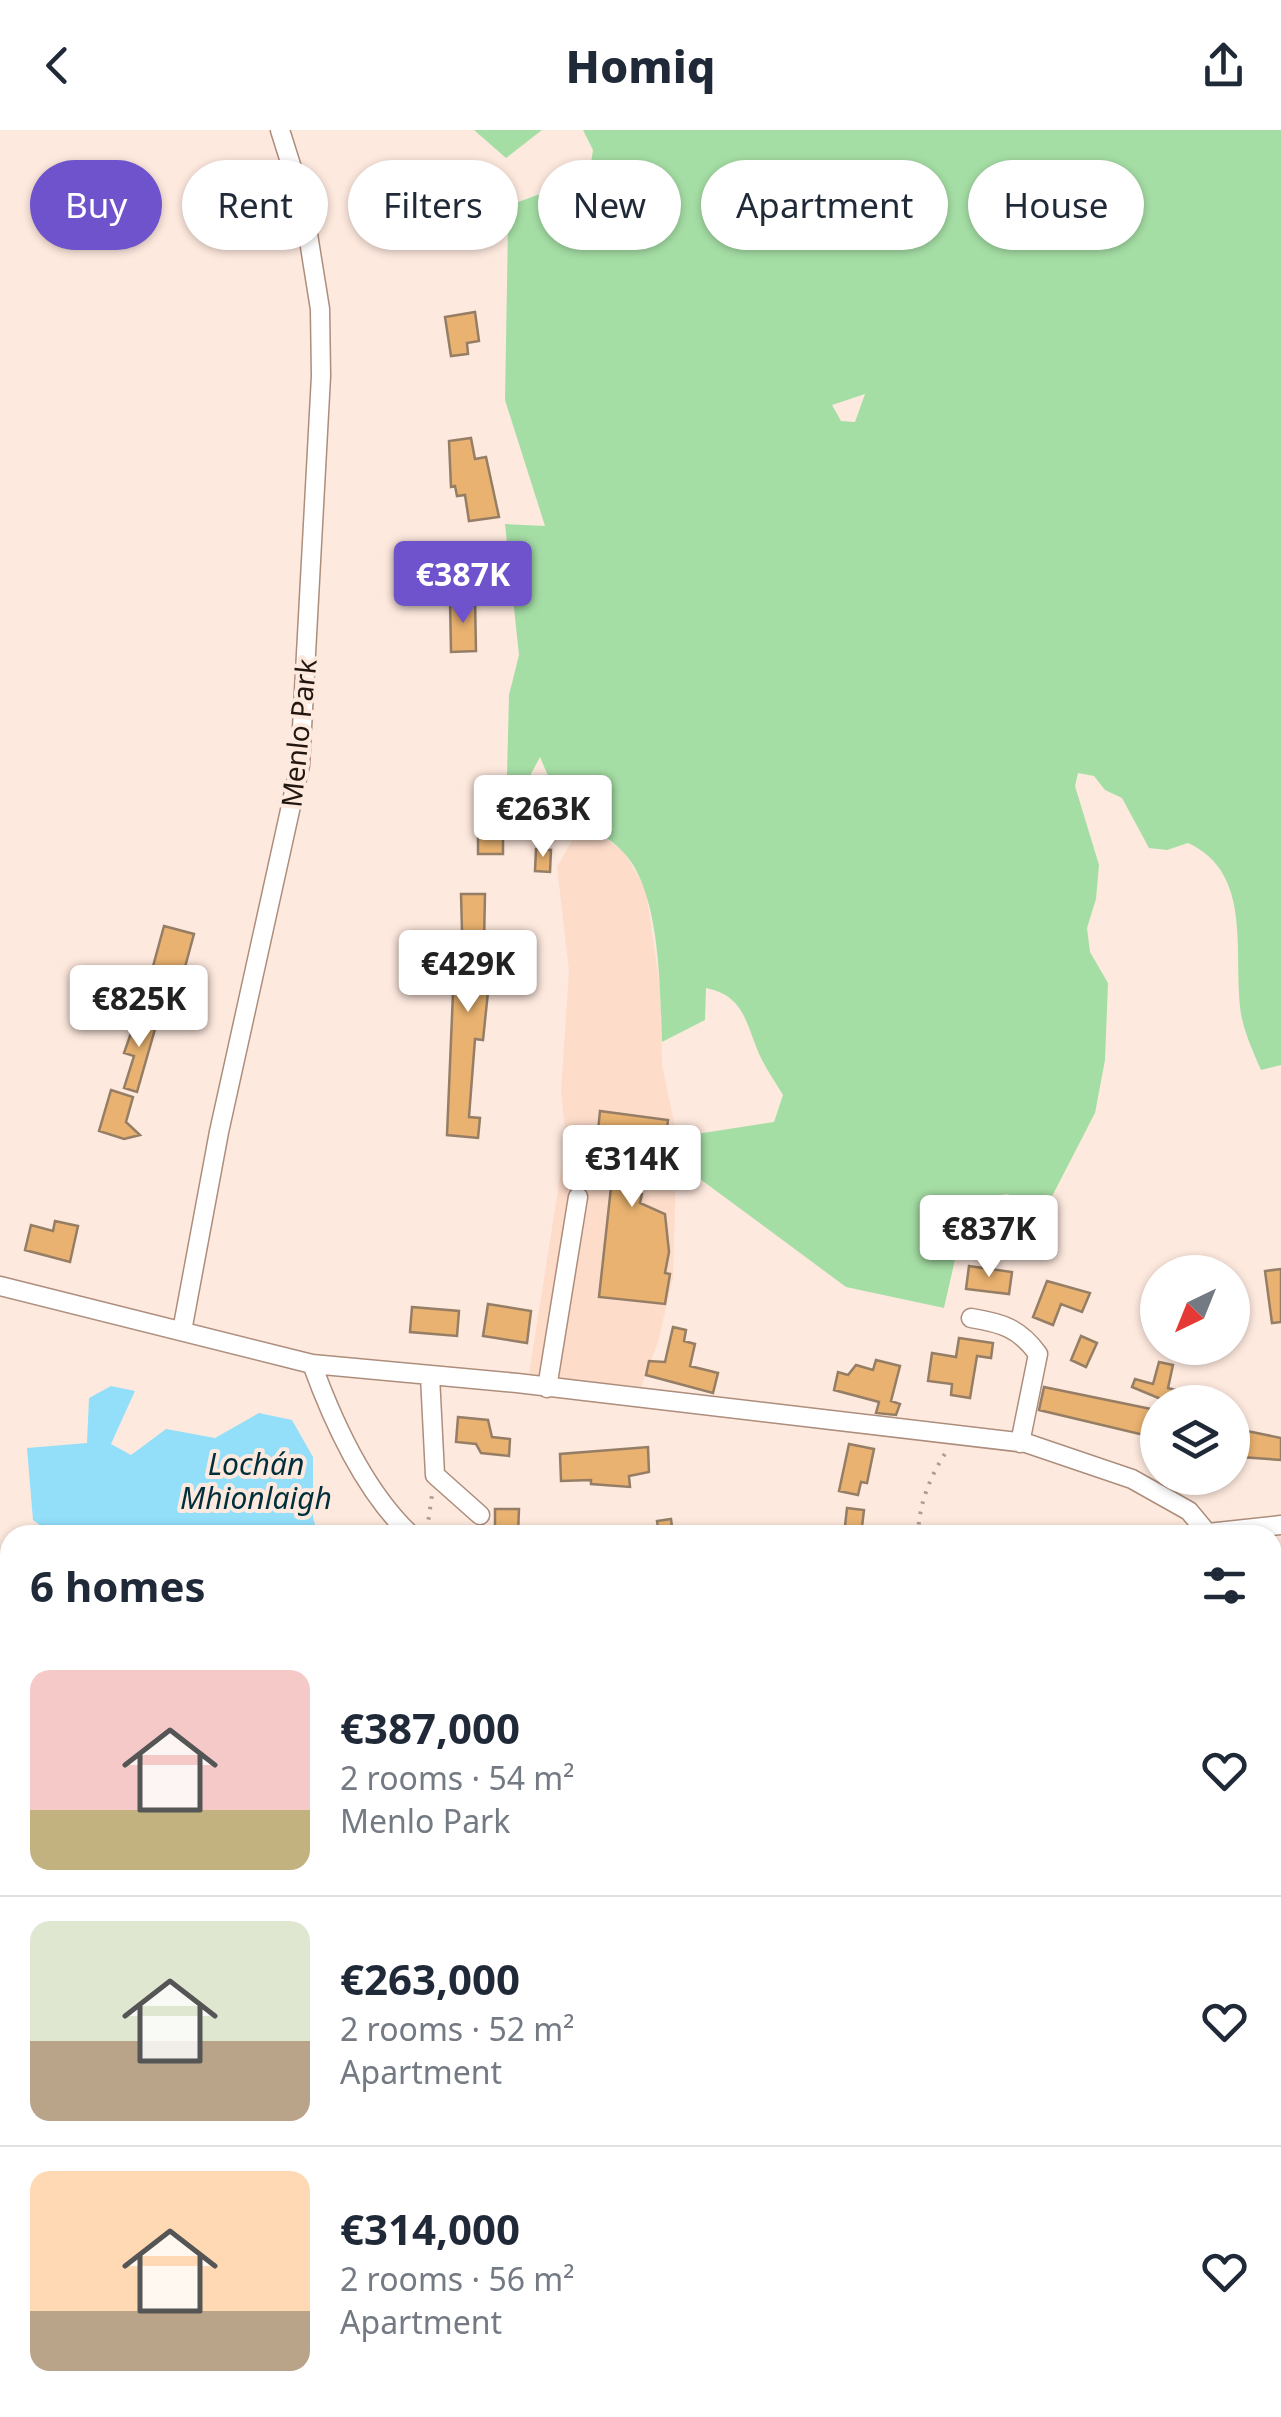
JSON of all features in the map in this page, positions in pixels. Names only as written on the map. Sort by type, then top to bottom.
[{"type":"street","name":"Menlo Park","points":[[182,1331],[219,1132],[300,764],[321,376],[320,310],[303,204],[280,130]]},
{"type":"street","points":[[547,1388],[578,1198]]},
{"type":"street","points":[[0,1286],[312,1364],[1020,1443],[1132,1478],[1189,1511],[1201,1525]]},
{"type":"street","points":[[971,1318],[1005,1324],[1024,1335],[1038,1354],[1020,1443]]},
{"type":"street","points":[[312,1364],[368,1480],[400,1525]]},
{"type":"street","points":[[430,1376],[435,1475],[480,1515]]},
{"type":"path","points":[[918,1525],[932,1473],[956,1437]]},
{"type":"path","points":[[428,1525],[435,1475]]},
{"type":"shaded area","points":[[590,827],[624,852],[646,890],[660,987],[662,1065],[677,1137],[673,1278],[658,1342],[641,1387],[529,1374],[566,1139],[561,1091],[569,971],[557,867],[574,837]]},
{"type":"green space","points":[[474,130],[542,130],[506,158]]},
{"type":"green space","points":[[583,130],[1281,130],[1281,1065],[1261,1070],[1244,1025],[1236,920],[1224,875],[1209,857],[1188,843],[1167,850],[1149,848],[1122,798],[1105,790],[1094,776],[1078,773],[1075,786],[1099,865],[1096,899],[1087,928],[1090,952],[1108,983],[1105,1060],[1095,1113],[1048,1204],[1006,1194],[979,1201],[963,1224],[944,1308],[846,1287],[677,1162],[677,1137],[774,1122],[783,1095],[738,1006],[720,992],[706,988],[705,1020],[662,1042],[656,941],[635,868],[619,848],[590,827],[574,837],[540,757],[523,789],[507,775],[509,695],[519,655],[505,524],[545,526],[505,400],[508,250],[518,250],[518,202],[538,195],[538,250],[681,250],[681,160],[591,160],[593,150]],"holes":[[[865,394],[855,422],[841,421],[832,405]]]},
{"type":"water","name":"Lochán Mhionlaigh","points":[[111,1386],[135,1391],[111,1444],[131,1455],[166,1429],[215,1438],[259,1413],[292,1420],[313,1457],[315,1525],[40,1525],[33,1520],[27,1448],[87,1443],[89,1398]]},
{"type":"building","points":[[475,312],[479,341],[467,343],[468,354],[451,356],[445,317]]},
{"type":"building","points":[[471,438],[475,459],[486,457],[499,517],[469,521],[465,495],[457,496],[455,486],[451,487],[449,441]]},
{"type":"building","points":[[475,599],[476,651],[451,652],[450,600]]},
{"type":"building","points":[[478,812],[503,812],[503,854],[478,854]]},
{"type":"building","points":[[536,849],[551,850],[550,872],[535,871]]},
{"type":"building","points":[[461,894],[485,894],[484,943],[493,944],[483,1040],[475,1039],[469,1117],[480,1118],[478,1138],[447,1135],[454,969],[463,969]]},
{"type":"building","points":[[164,926],[194,934],[179,989],[149,981]]},
{"type":"building","points":[[137,1016],[157,1022],[137,1092],[124,1088],[134,1056],[124,1053]]},
{"type":"building","points":[[111,1090],[133,1097],[126,1122],[140,1135],[124,1139],[99,1131]]},
{"type":"building","points":[[600,1111],[668,1120],[662,1167],[636,1164],[633,1192],[642,1194],[640,1203],[665,1214],[669,1252],[665,1273],[670,1274],[665,1304],[599,1297],[613,1169],[603,1168],[606,1147],[581,1144],[583,1130],[598,1131]]},
{"type":"building","points":[[55,1221],[78,1226],[70,1262],[25,1250],[31,1225],[53,1231]]},
{"type":"building","points":[[969,1266],[1012,1272],[1009,1294],[966,1289]]},
{"type":"building","points":[[1281,1269],[1281,1322],[1272,1323],[1265,1271]]},
{"type":"building","points":[[1047,1281],[1090,1293],[1082,1312],[1061,1304],[1053,1325],[1033,1317]]},
{"type":"building","points":[[488,1304],[531,1311],[527,1343],[483,1336]]},
{"type":"building","points":[[412,1307],[459,1311],[457,1336],[410,1332]]},
{"type":"building","points":[[673,1327],[686,1330],[684,1341],[695,1344],[690,1366],[718,1373],[713,1393],[646,1375],[649,1361],[665,1362]]},
{"type":"building","points":[[1081,1336],[1097,1343],[1086,1367],[1071,1360]]},
{"type":"building","points":[[959,1338],[993,1343],[991,1358],[977,1356],[970,1398],[951,1395],[952,1384],[928,1381],[932,1353],[956,1357]]},
{"type":"building","points":[[876,1360],[900,1366],[891,1401],[900,1404],[896,1415],[876,1413],[879,1402],[834,1390],[838,1372],[848,1375],[856,1365],[873,1370]]},
{"type":"building","points":[[1158,1365],[1173,1365],[1169,1385],[1140,1385],[1140,1390],[1132,1387],[1135,1379],[1153,1384]]},
{"type":"building","points":[[1044,1387],[1140,1407],[1140,1434],[1039,1410]]},
{"type":"building","points":[[458,1417],[488,1420],[492,1437],[510,1439],[509,1456],[481,1453],[476,1444],[456,1442]]},
{"type":"building","points":[[1250,1432],[1281,1438],[1281,1460],[1250,1458]]},
{"type":"building","points":[[849,1444],[874,1449],[867,1483],[861,1482],[858,1495],[839,1491]]},
{"type":"building","points":[[648,1447],[649,1472],[629,1476],[630,1487],[591,1484],[591,1480],[561,1481],[560,1454]]},
{"type":"building","points":[[847,1508],[864,1510],[862,1525],[845,1525]]},
{"type":"building","points":[[495,1509],[519,1509],[518,1525],[495,1525]]},
{"type":"building","points":[[671,1519],[672,1525],[658,1525],[657,1521]]}]
